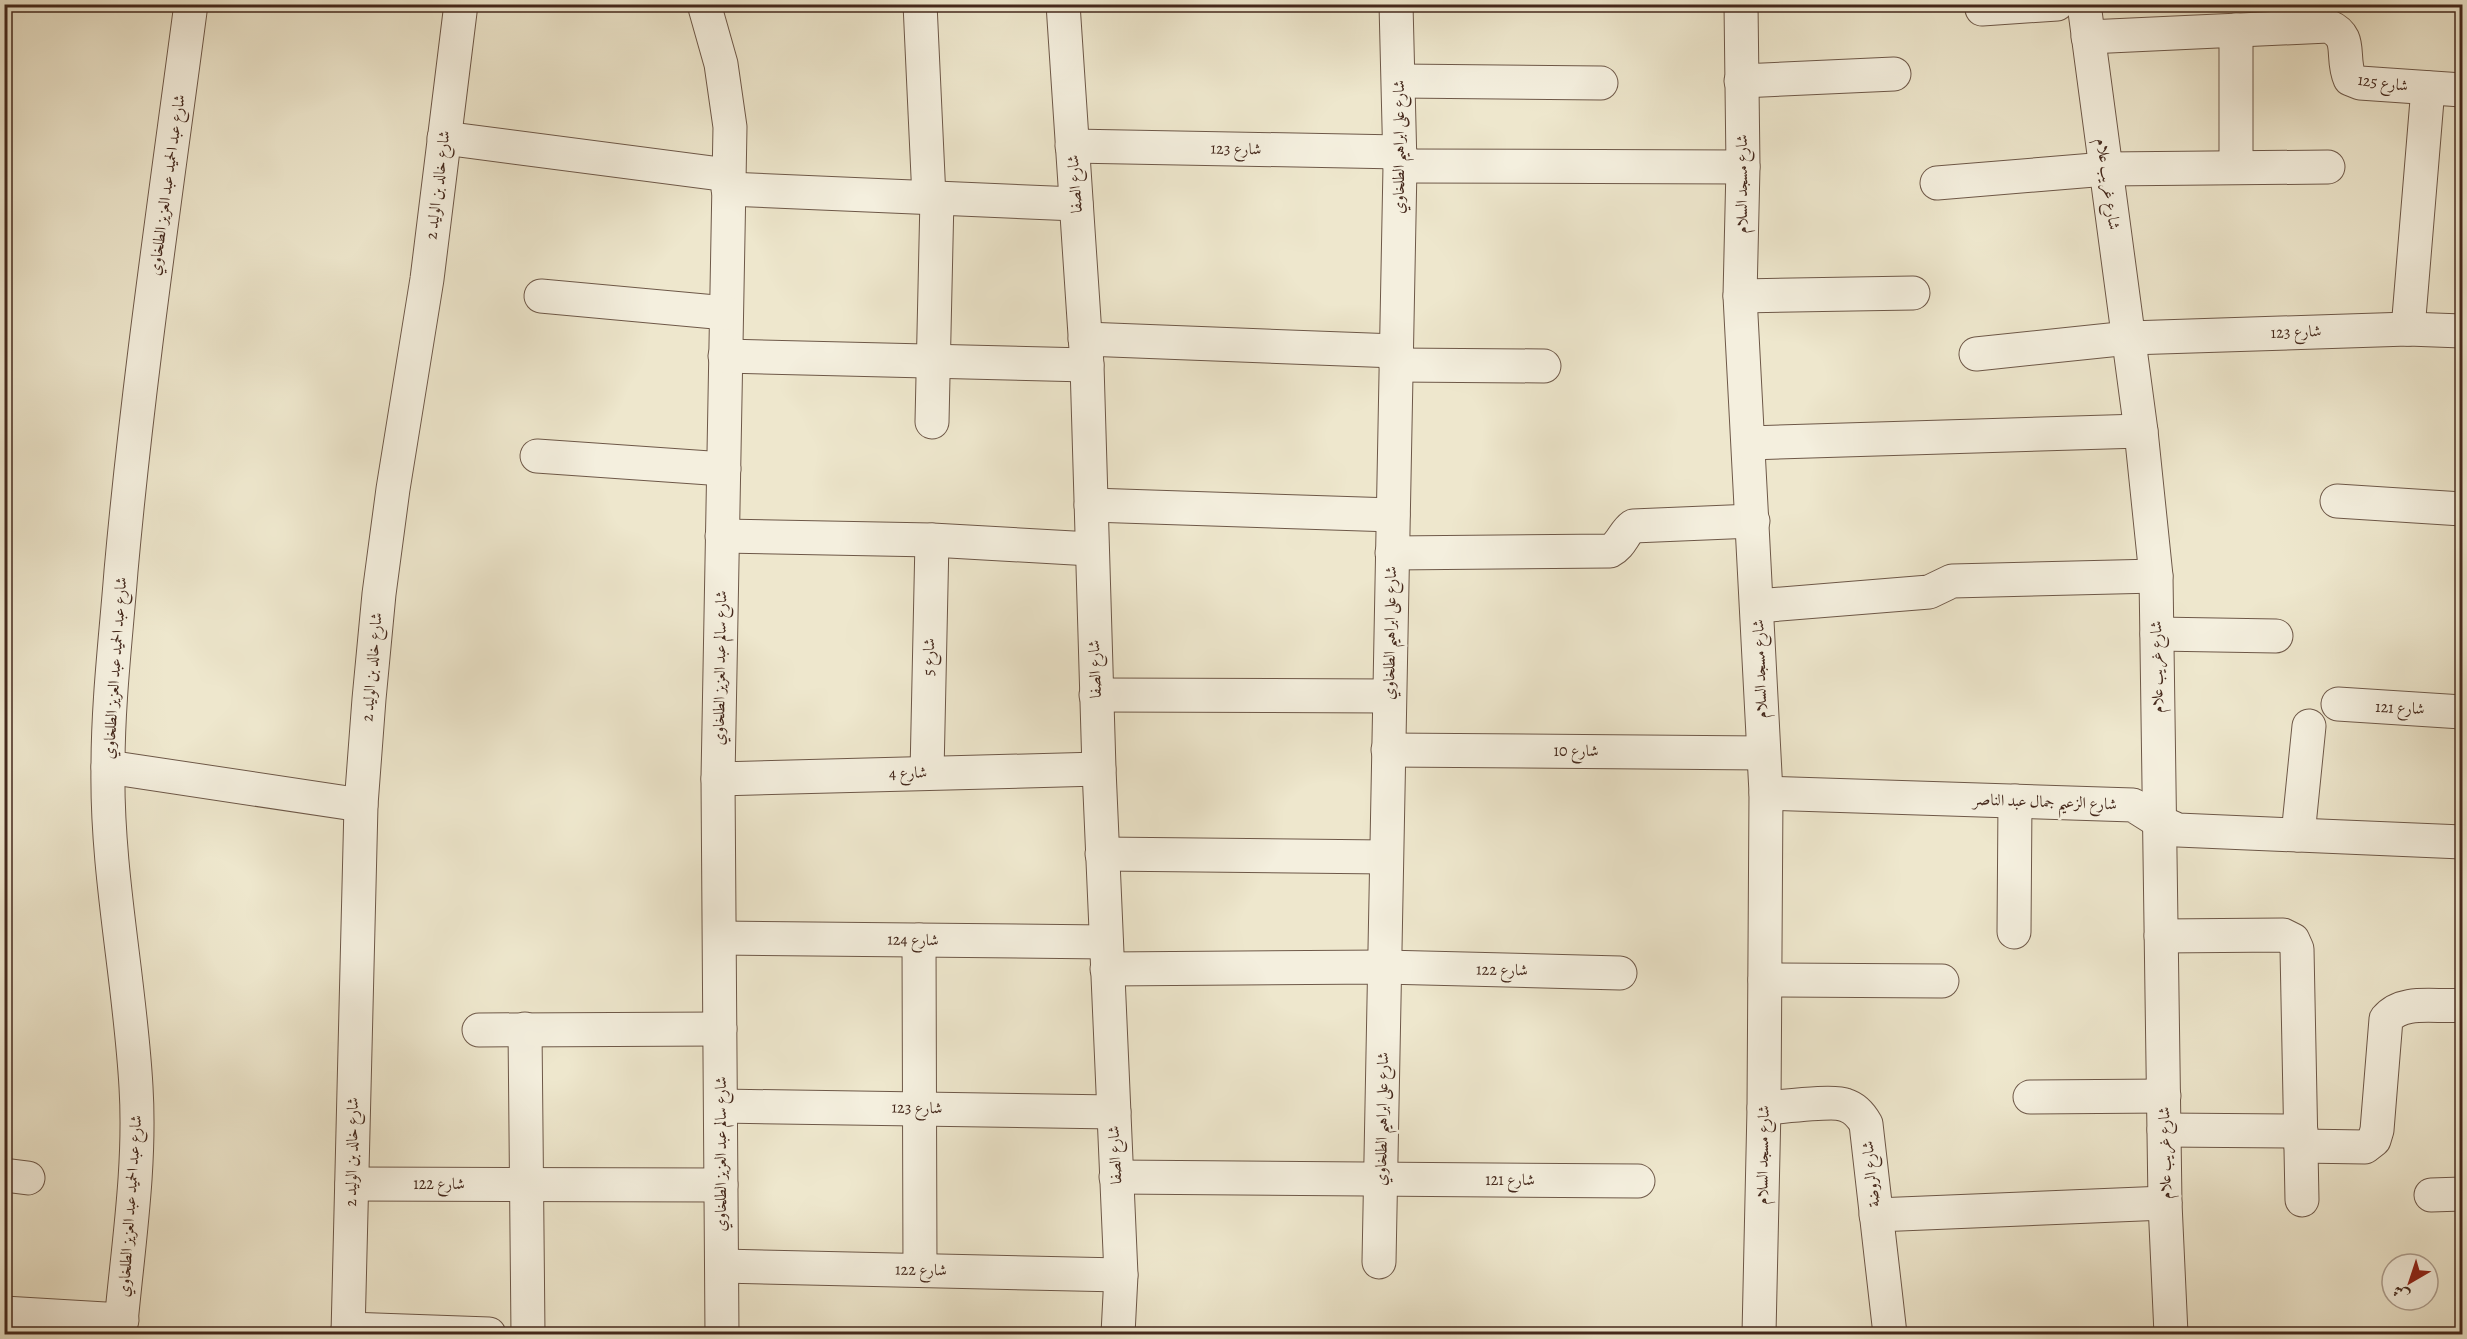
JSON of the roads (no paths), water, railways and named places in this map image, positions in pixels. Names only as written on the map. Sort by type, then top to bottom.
[{"type":"street","name":"شارع عبد الحميد عبد العزيز الطلخاوي","points":[[121,1327],[136,1151],[136,1091],[132,1030],[110,833],[108,767],[112,678],[133,440],[191,4]]},
{"type":"street","name":"شارع خالد بن الوليد 2","points":[[348,1332],[361,805],[379,594],[393,489],[425,291],[460,4]]},
{"type":"street","name":"شارع سالم عبد العزيز الطلخاوي","points":[[704,4],[721,64],[730,127],[718,779],[722,1335]]},
{"type":"street","points":[[920,4],[933,198],[935,361],[932,422]]},
{"type":"street","name":"شارع الصفا","points":[[1063,4],[1086,352],[1102,854],[1121,1275],[1118,1335]]},
{"type":"street","name":"شارع على ابراهيم الطلخاوي","points":[[1379,1262],[1400,159],[1396,4]]},
{"type":"street","name":"شارع مسجد السلام","points":[[1741,4],[1743,167],[1740,296],[1766,793],[1764,1108],[1759,1335]]},
{"type":"street","points":[[1982,9],[2057,4]]},
{"type":"street","name":"شارع غريب علام","points":[[2084,4],[2141,431],[2156,576],[2165,1203],[2171,1335]]},
{"type":"street","name":"شارع 125","points":[[2236,30],[2328,26],[2340,32],[2345,41],[2345,67],[2350,79],[2360,83],[2463,90]]},
{"type":"street","points":[[2088,37],[2236,30],[2236,167]]},
{"type":"street","points":[[1742,81],[1894,74]]},
{"type":"street","points":[[1399,81],[1601,83]]},
{"type":"street","points":[[2408,329],[2428,88]]},
{"type":"street","points":[[444,138],[728,182],[933,198],[1076,204]]},
{"type":"street","name":"شارع 123","points":[[1072,146],[1400,159],[1743,167]]},
{"type":"street","points":[[1937,183],[2106,169],[2328,167]]},
{"type":"street","points":[[1740,296],[1913,292]]},
{"type":"street","points":[[541,296],[726,314]]},
{"type":"street","name":"شارع 123","points":[[1976,354],[2128,338],[2408,329],[2463,331]]},
{"type":"street","points":[[725,356],[935,361],[1086,352],[1396,358],[1544,366]]},
{"type":"street","points":[[1749,443],[2141,431]]},
{"type":"street","points":[[537,456],[724,469]]},
{"type":"street","points":[[2337,501],[2463,509]]},
{"type":"street","points":[[1091,505],[1393,515]]},
{"type":"street","points":[[1392,553],[1610,551],[1617,548],[1627,530],[1633,526],[1753,520]]},
{"type":"street","points":[[722,536],[932,540],[1092,549]]},
{"type":"street","name":"شارع 5","points":[[927,773],[932,540]]},
{"type":"street","points":[[1757,606],[1929,592],[1952,581],[2156,576]]},
{"type":"street","points":[[2157,634],[2276,636]]},
{"type":"street","points":[[1096,694],[1389,696]]},
{"type":"street","name":"شارع 121","points":[[2338,704],[2463,712]]},
{"type":"street","points":[[2298,835],[2309,726]]},
{"type":"street","name":"شارع 10","points":[[1388,750],[1763,753]]},
{"type":"street","points":[[108,767],[361,805]]},
{"type":"street","name":"شارع 4","points":[[718,779],[1099,769]]},
{"type":"street","name":"شارع الزعيم جمال عبد الناصر","points":[[1766,793],[2133,805],[2178,830],[2463,842]]},
{"type":"street","points":[[2014,932],[2015,801]]},
{"type":"street","points":[[1102,854],[1386,857]]},
{"type":"street","points":[[2161,936],[2283,935],[2293,940],[2297,949],[2302,1200]]},
{"type":"street","name":"شارع 124","points":[[720,938],[919,940],[1107,956],[1384,967]]},
{"type":"street","points":[[919,940],[920,1270]]},
{"type":"street","name":"شارع 122","points":[[1384,967],[1620,973]]},
{"type":"street","points":[[1764,980],[1942,981]]},
{"type":"street","points":[[2164,1130],[2301,1139],[2365,1147],[2374,1140],[2377,1130],[2386,1019],[2392,1012],[2403,1007],[2463,1005]]},
{"type":"street","points":[[525,1029],[528,1335]]},
{"type":"street","points":[[479,1030],[720,1029]]},
{"type":"street","points":[[2030,1097],[2164,1096]]},
{"type":"street","name":"شارع الروضة","points":[[1764,1108],[1836,1103],[1854,1109],[1866,1124],[1890,1335]]},
{"type":"street","name":"شارع 123","points":[[721,1106],[1114,1112]]},
{"type":"street","name":"شارع 121","points":[[1116,1177],[1638,1180]]},
{"type":"street","name":"شارع 122","points":[[352,1184],[721,1185]]},
{"type":"street","points":[[1876,1215],[2165,1203]]},
{"type":"street","name":"شارع 122","points":[[722,1266],[1121,1275]]},
{"type":"street","points":[[4,1313],[121,1327]]},
{"type":"street","points":[[348,1332],[489,1335]]}]
